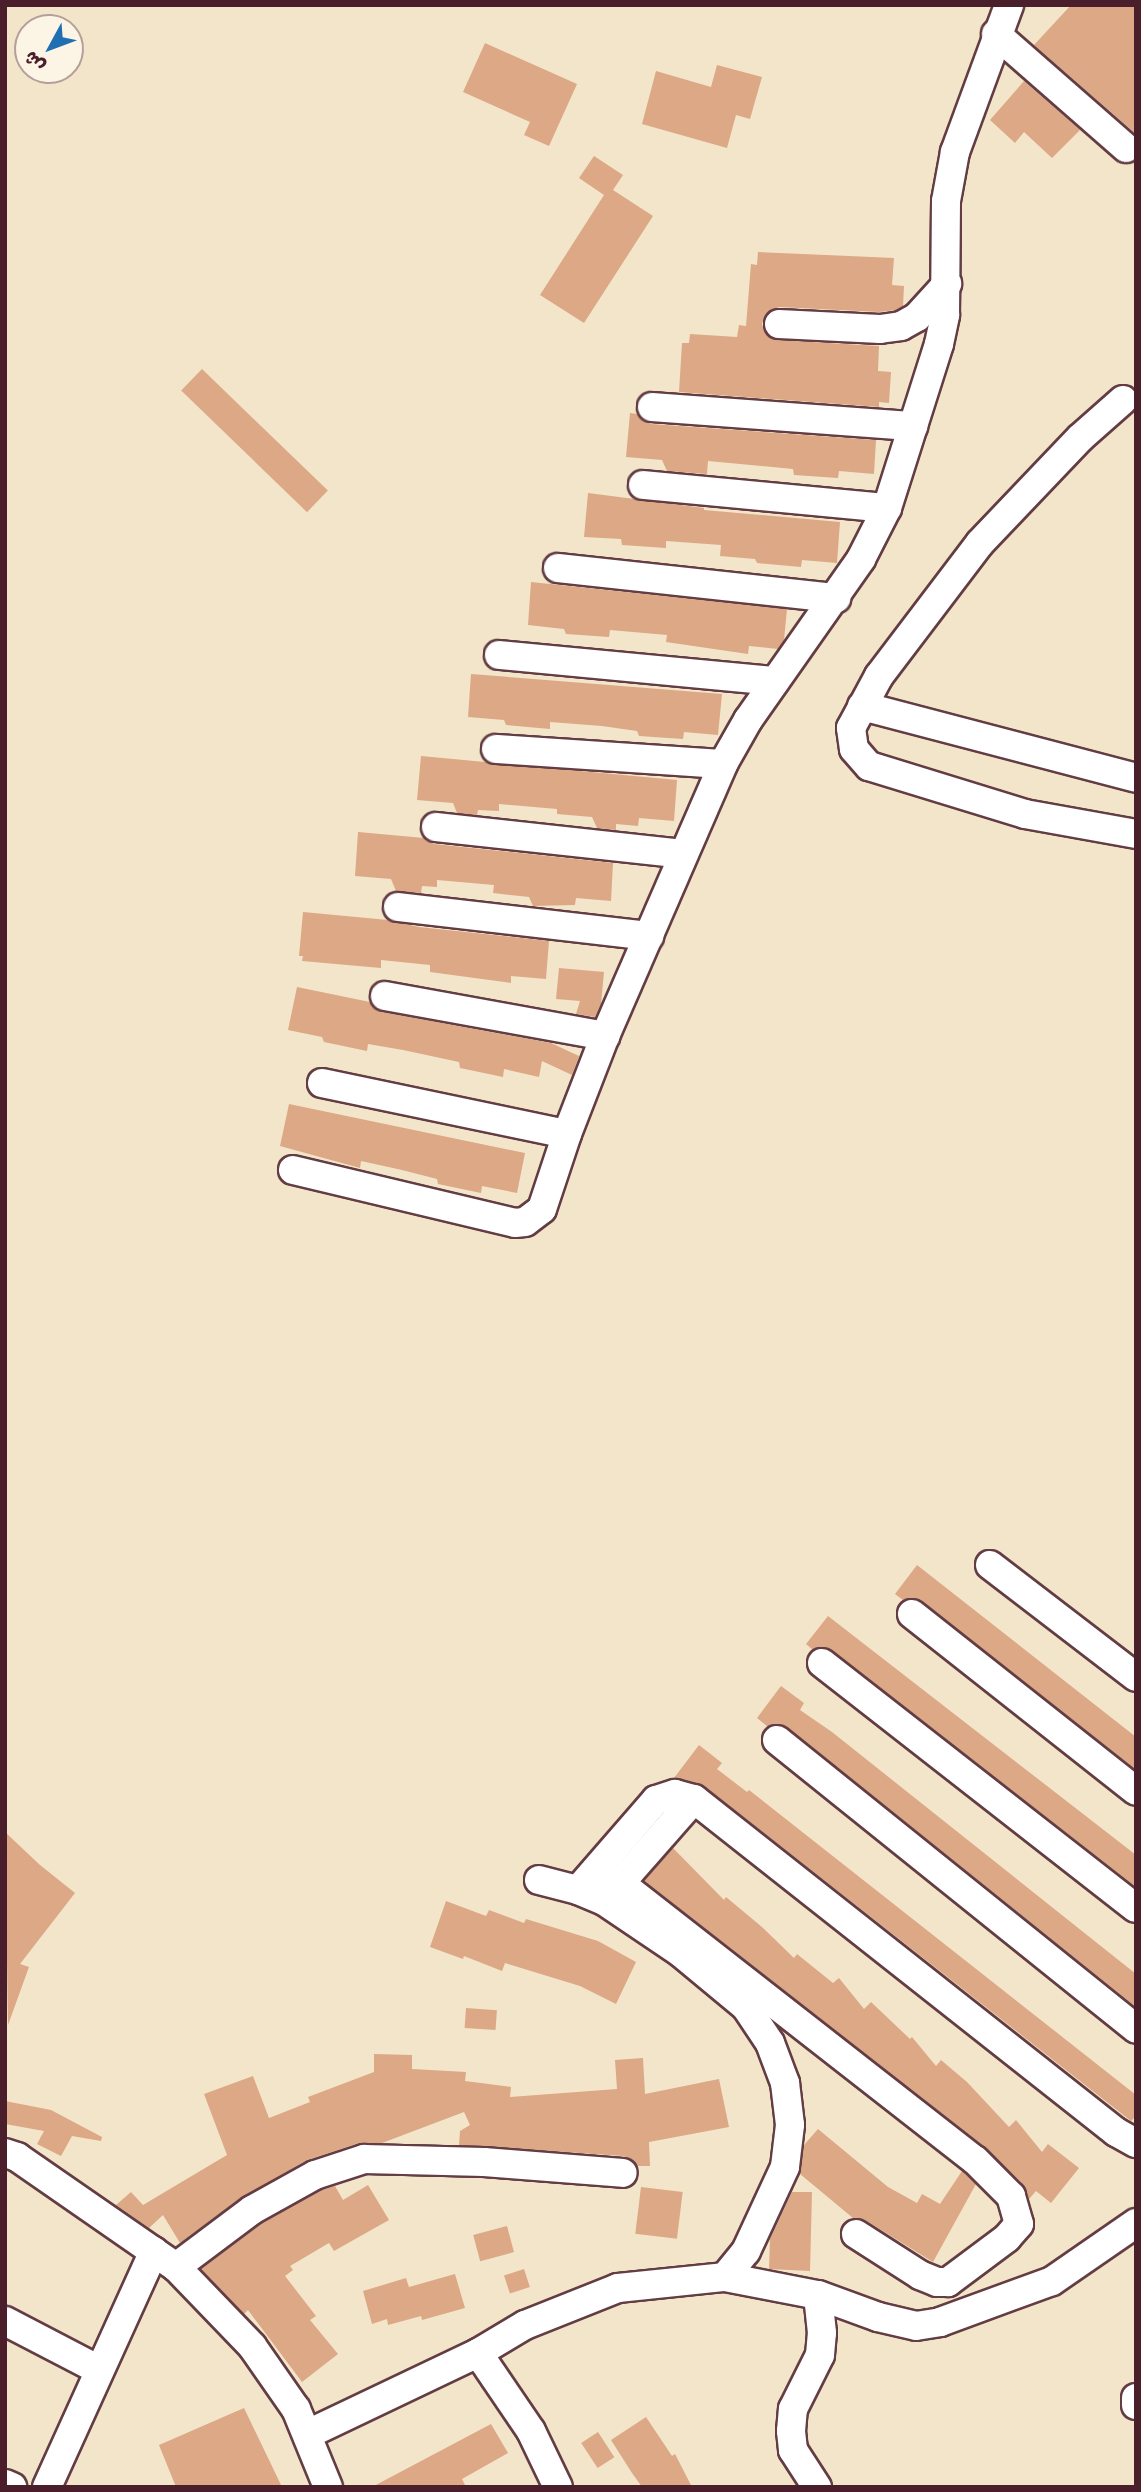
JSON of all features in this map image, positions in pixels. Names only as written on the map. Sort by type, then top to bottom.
[{"type":"street","points":[[293,1170],[515,1223],[525,1222],[542,1209],[567,1134],[605,1036],[723,764],[775,681],[862,559],[887,508],[939,344],[947,284],[947,201],[950,174],[996,34],[1009,5]]},
{"type":"street","points":[[996,34],[1126,148]]},
{"type":"street","points":[[779,324],[880,329],[901,326],[917,317],[947,284]]},
{"type":"street","points":[[1123,400],[1080,438],[980,543],[879,676],[851,729],[854,749],[869,766],[1025,814],[1136,834]]},
{"type":"street","points":[[652,407],[913,426]]},
{"type":"street","points":[[643,485],[887,508]]},
{"type":"street","points":[[558,568],[836,598]]},
{"type":"street","points":[[499,655],[775,681]]},
{"type":"street","points":[[862,706],[1136,778]]},
{"type":"street","points":[[495,749],[723,764]]},
{"type":"street","points":[[436,827],[683,854]]},
{"type":"street","points":[[398,907],[649,936]]},
{"type":"street","points":[[385,996],[605,1036]]},
{"type":"street","points":[[322,1083],[567,1134]]},
{"type":"street","points":[[990,1565],[1136,1677]]},
{"type":"street","points":[[912,1614],[1136,1791]]},
{"type":"street","points":[[822,1663],[1136,1908]]},
{"type":"street","points":[[777,1740],[1136,2029]]},
{"type":"street","points":[[578,1890],[656,1800],[675,1794],[694,1799],[1116,2132],[1136,2143]]},
{"type":"street","points":[[612,1892],[694,1799]]},
{"type":"street","points":[[539,1880],[578,1890],[612,1892],[975,2161],[1000,2183],[1017,2210],[1018,2224],[1007,2238],[947,2282],[920,2275],[856,2234]]},
{"type":"street","points":[[612,1892],[746,2007],[770,2043],[785,2082],[790,2125],[785,2167],[746,2251],[726,2277]]},
{"type":"street","points":[[5,2152],[17,2157],[165,2259],[252,2346],[296,2409],[328,2487]]},
{"type":"street","points":[[47,2487],[99,2370],[165,2259],[315,2175],[364,2159],[485,2162],[623,2173]]},
{"type":"street","points":[[308,2434],[478,2353],[525,2325],[618,2288],[726,2277],[818,2295],[878,2317],[916,2326],[940,2322],[1052,2281],[1136,2223]]},
{"type":"street","points":[[817,2487],[793,2450],[791,2431],[793,2409],[820,2355],[822,2333],[818,2295]]},
{"type":"street","points":[[5,2321],[99,2370]]},
{"type":"street","points":[[478,2353],[531,2431],[558,2487]]},
{"type":"street","points":[[1136,2398],[1136,2405]]},
{"type":"street","points":[[5,2484],[12,2487]]},
{"type":"building","points":[[1071,5],[1136,5],[1136,134],[1034,45]]},
{"type":"building","points":[[485,43],[577,84],[549,146],[524,135],[530,122],[463,92]]},
{"type":"building","points":[[717,65],[762,77],[750,119],[736,115],[727,148],[642,124],[656,71],[711,87]]},
{"type":"building","points":[[1024,81],[1080,130],[1052,158],[1024,132],[1015,143],[990,120]]},
{"type":"building","points":[[594,156],[623,175],[613,190],[653,216],[584,323],[540,295],[604,195],[579,178]]},
{"type":"building","points":[[758,252],[894,258],[892,285],[904,286],[903,306],[896,310],[879,312],[779,307],[765,314],[762,324],[765,332],[778,340],[879,346],[878,371],[891,372],[889,403],[879,402],[879,407],[679,392],[682,343],[689,343],[690,334],[737,337],[739,325],[746,326],[751,264],[757,265]]},
{"type":"building","points":[[202,369],[328,491],[307,512],[181,391]]},
{"type":"building","points":[[630,413],[637,414],[651,424],[876,440],[874,474],[839,471],[838,478],[794,475],[793,469],[708,461],[707,474],[667,471],[662,460],[626,457]]},
{"type":"building","points":[[588,493],[704,510],[840,522],[837,563],[802,560],[801,567],[757,563],[755,559],[720,556],[721,545],[666,541],[666,548],[622,545],[621,539],[584,537]]},
{"type":"building","points":[[531,582],[787,609],[784,640],[778,649],[749,646],[748,654],[666,642],[667,635],[610,630],[609,637],[566,634],[564,629],[528,625]]},
{"type":"building","points":[[471,674],[722,694],[718,735],[684,732],[683,739],[639,736],[637,731],[602,726],[550,722],[550,729],[506,725],[504,720],[468,717]]},
{"type":"building","points":[[421,756],[677,780],[674,821],[639,818],[638,826],[616,824],[616,830],[597,828],[592,817],[557,814],[557,809],[499,804],[499,811],[478,810],[477,815],[457,813],[453,803],[417,800]]},
{"type":"building","points":[[358,832],[424,838],[434,844],[613,863],[611,901],[576,898],[575,905],[533,906],[529,897],[493,893],[494,885],[437,880],[437,887],[422,886],[421,893],[396,891],[391,879],[355,876]]},
{"type":"building","points":[[303,912],[549,941],[546,979],[511,976],[511,983],[430,972],[430,965],[381,960],[381,968],[302,961],[303,956],[299,956]]},
{"type":"building","points":[[559,968],[604,972],[601,1004],[595,1017],[576,1014],[580,1001],[556,999]]},
{"type":"building","points":[[297,987],[370,1002],[382,1012],[551,1043],[579,1056],[572,1075],[542,1061],[539,1077],[504,1069],[503,1077],[460,1068],[459,1062],[403,1050],[368,1044],[367,1051],[324,1042],[322,1037],[288,1030]]},
{"type":"building","points":[[289,1104],[525,1153],[517,1193],[482,1186],[481,1193],[438,1184],[437,1179],[402,1170],[361,1161],[360,1168],[280,1146]]},
{"type":"building","points":[[917,1565],[1136,1737],[1136,1770],[922,1601],[914,1598],[903,1600],[895,1594]]},
{"type":"building","points":[[828,1616],[1136,1855],[1136,1887],[832,1650],[824,1647],[813,1650],[806,1644]]},
{"type":"building","points":[[781,1686],[804,1703],[800,1710],[832,1732],[1136,1974],[1136,2007],[787,1727],[779,1724],[768,1727],[757,1718]]},
{"type":"building","points":[[699,1745],[722,1763],[717,1769],[747,1792],[749,1790],[1136,2095],[1136,2116],[1131,2121],[704,1786],[674,1778]]},
{"type":"building","points":[[5,1832],[75,1893],[20,1964],[29,1967],[8,2025]]},
{"type":"building","points":[[673,1848],[724,1900],[726,1897],[794,1958],[797,1954],[833,1983],[839,1978],[864,2009],[871,2002],[910,2039],[912,2037],[936,2066],[941,2060],[967,2082],[1009,2127],[1016,2120],[1042,2152],[1048,2144],[1079,2168],[1051,2203],[1036,2191],[1029,2199],[1023,2184],[985,2147],[644,1881]]},
{"type":"building","points":[[446,1901],[486,1916],[489,1910],[524,1923],[526,1919],[598,1941],[636,1962],[616,2004],[580,1986],[505,1963],[502,1971],[464,1956],[463,1959],[430,1947]]},
{"type":"building","points":[[466,2008],[497,2010],[496,2030],[465,2028]]},
{"type":"building","points":[[374,2054],[412,2055],[412,2069],[466,2072],[465,2081],[511,2087],[510,2097],[617,2089],[615,2060],[643,2058],[645,2094],[719,2079],[729,2127],[649,2142],[650,2166],[638,2166],[624,2156],[459,2145],[460,2131],[470,2125],[464,2112],[382,2143],[359,2143],[307,2160],[242,2197],[180,2243],[163,2215],[149,2228],[116,2205],[131,2192],[143,2205],[227,2155],[204,2094],[253,2076],[269,2118],[310,2102],[308,2097],[374,2072]]},
{"type":"building","points":[[5,2101],[51,2110],[102,2137],[101,2141],[72,2136],[61,2156],[37,2144],[44,2131],[5,2124]]},
{"type":"building","points":[[818,2129],[888,2187],[917,2203],[922,2194],[940,2204],[962,2171],[976,2184],[933,2262],[865,2220],[853,2218],[800,2174],[804,2145]]},
{"type":"building","points":[[368,2185],[389,2220],[334,2251],[329,2243],[290,2266],[293,2270],[285,2276],[316,2316],[310,2320],[338,2354],[302,2382],[248,2310],[244,2314],[201,2269],[261,2224],[322,2190],[335,2186],[343,2200]]},
{"type":"building","points":[[641,2187],[683,2192],[677,2239],[635,2234]]},
{"type":"building","points":[[792,2192],[812,2192],[810,2271],[769,2269],[770,2239]]},
{"type":"building","points":[[507,2226],[514,2252],[480,2261],[473,2235]]},
{"type":"building","points":[[524,2269],[530,2287],[510,2294],[504,2275]]},
{"type":"building","points":[[455,2274],[465,2308],[422,2320],[421,2316],[388,2325],[387,2319],[372,2324],[363,2291],[406,2278],[409,2287]]},
{"type":"building","points":[[244,2408],[282,2487],[176,2487],[159,2445]]},
{"type":"building","points":[[646,2417],[672,2456],[675,2454],[692,2487],[642,2487],[632,2473],[611,2440]]},
{"type":"building","points":[[491,2424],[508,2453],[462,2479],[466,2487],[372,2487]]},
{"type":"building","points":[[598,2432],[614,2457],[598,2468],[581,2443]]}]
